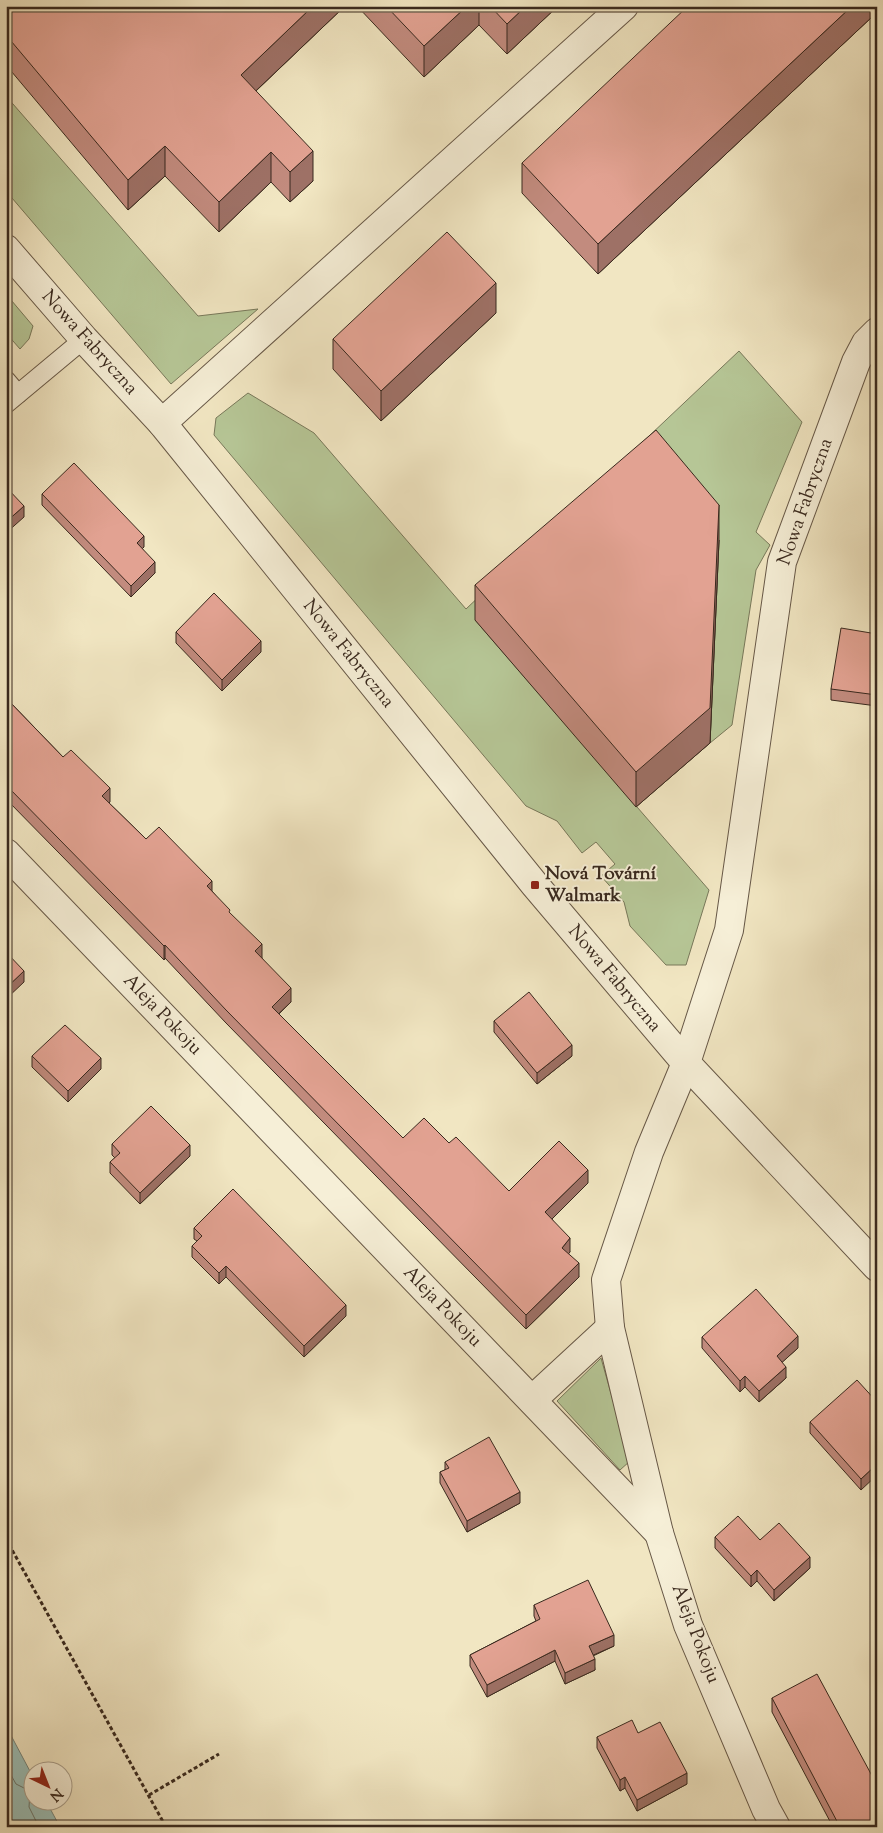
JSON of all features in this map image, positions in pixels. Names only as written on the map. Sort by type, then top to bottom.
[{"type":"street","points":[[162,423],[624,6]]},
{"type":"street","name":"Nowa Fabryczna","points":[[6,249],[84,339],[162,423],[535,885],[686,1062],[877,1268]]},
{"type":"street","name":"Nowa Fabryczna","points":[[686,1062],[729,930],[782,562],[856,362],[866,343],[877,332]]},
{"type":"street","name":"Aleja Pokoju","points":[[6,853],[659,1533],[688,1625],[766,1809],[776,1827]]},
{"type":"street","points":[[659,1533],[610,1328],[606,1280],[649,1152],[686,1062]]},
{"type":"street","points":[[532,1400],[610,1328]]},
{"type":"lane","points":[[6,380],[12,399],[84,339]]},
{"type":"path","points":[[6,1539],[166,1827]]},
{"type":"path","points":[[149,1795],[219,1754]]},
{"type":"green space","points":[[6,96],[198,316],[258,309],[171,384],[6,191]]},
{"type":"green space","points":[[6,294],[33,326],[29,339],[20,349],[6,333]]},
{"type":"green space","points":[[739,351],[802,422],[756,532],[770,545],[756,570],[732,725],[710,743],[719,540],[475,620],[709,890],[686,965],[666,965],[630,926],[624,902],[601,876],[615,864],[596,842],[582,853],[557,821],[526,806],[214,435],[216,418],[248,393],[314,433],[466,609]]},
{"type":"green space","points":[[601,1358],[630,1461],[620,1470],[557,1401]]},
{"type":"water","points":[[6,1726],[24,1760],[22,1760],[22,1810],[51,1810],[60,1827],[6,1827]]},
{"type":"building","points":[[6,6],[313,6],[241,75],[313,151],[290,172],[271,152],[219,202],[165,146],[128,180],[6,35]]},
{"type":"building","points":[[386,6],[467,6],[424,46]]},
{"type":"building","points":[[490,6],[526,6],[507,24]]},
{"type":"building","points":[[688,6],[852,6],[598,244],[522,163]]},
{"type":"building","points":[[447,232],[496,283],[381,391],[333,339]]},
{"type":"building","points":[[656,430],[719,505],[710,708],[636,772],[475,585]]},
{"type":"building","points":[[74,463],[144,536],[137,543],[155,562],[131,586],[42,494]]},
{"type":"building","points":[[6,487],[24,506],[6,522]]},
{"type":"building","points":[[214,593],[261,641],[222,680],[176,632]]},
{"type":"building","points":[[841,628],[877,634],[877,695],[831,689]]},
{"type":"building","points":[[6,698],[63,757],[71,750],[110,788],[102,796],[146,839],[159,827],[212,881],[207,886],[230,910],[229,912],[262,944],[255,951],[291,988],[272,1007],[403,1138],[424,1118],[449,1143],[456,1137],[509,1191],[559,1141],[588,1170],[545,1212],[570,1238],[562,1248],[579,1263],[526,1315],[6,785]]},
{"type":"building","points":[[6,952],[24,971],[6,988]]},
{"type":"building","points":[[529,992],[572,1045],[537,1073],[494,1021]]},
{"type":"building","points":[[65,1025],[101,1058],[68,1091],[32,1056]]},
{"type":"building","points":[[151,1106],[190,1145],[140,1193],[110,1162],[120,1153],[112,1144]]},
{"type":"building","points":[[233,1189],[346,1305],[304,1346],[226,1266],[219,1273],[192,1246],[202,1236],[194,1228]]},
{"type":"building","points":[[756,1289],[798,1336],[777,1356],[786,1367],[759,1391],[745,1376],[740,1381],[702,1337]]},
{"type":"building","points":[[857,1380],[877,1402],[877,1464],[861,1479],[810,1422]]},
{"type":"building","points":[[489,1437],[520,1492],[467,1521],[440,1472],[449,1468],[445,1462]]},
{"type":"building","points":[[738,1516],[760,1540],[779,1523],[810,1557],[774,1590],[757,1570],[751,1576],[715,1537]]},
{"type":"building","points":[[588,1580],[614,1635],[589,1646],[595,1659],[565,1673],[555,1650],[487,1685],[470,1655],[540,1619],[534,1605]]},
{"type":"building","points":[[817,1674],[877,1785],[877,1827],[840,1827],[772,1698]]},
{"type":"building","points":[[632,1720],[638,1733],[660,1722],[687,1773],[637,1800],[625,1777],[620,1780],[597,1737]]},
{"type":"place","name":"Nová Tovární Walmark","points":[[535,885]]}]
